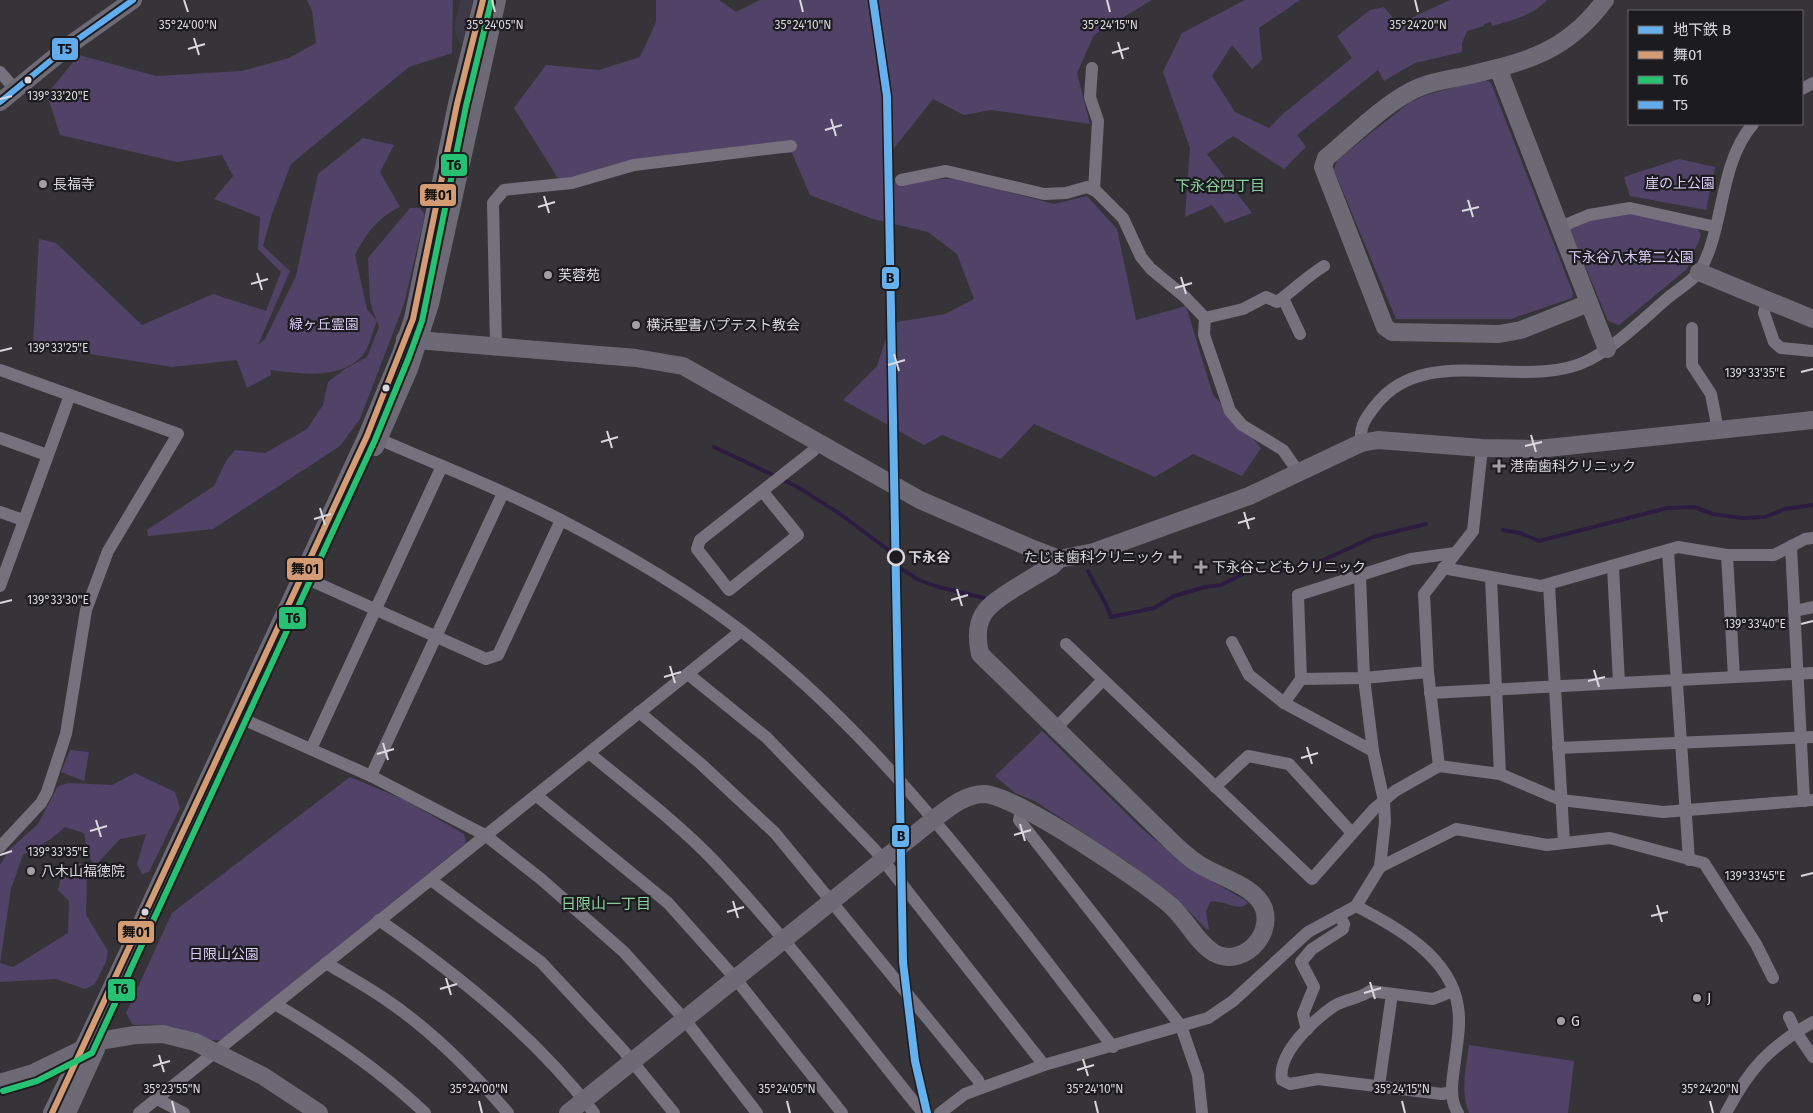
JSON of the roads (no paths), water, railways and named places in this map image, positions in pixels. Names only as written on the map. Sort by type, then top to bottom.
[{"type":"street","points":[[0,102],[15,88],[133,0]]},
{"type":"street","points":[[412,340],[415,310],[457,104],[483,0]]},
{"type":"street","points":[[67,1113],[92,1045],[241,718],[373,436],[402,354],[412,340],[430,304],[497,0]]},
{"type":"street","points":[[1589,303],[1521,330],[1499,334],[1392,332],[1385,327],[1323,167],[1326,158],[1402,96],[1421,86],[1530,59],[1555,48],[1579,30],[1605,0]]},
{"type":"street","points":[[1092,68],[1090,97],[1098,121],[1094,190]]},
{"type":"street","points":[[1498,68],[1607,349]]},
{"type":"street","points":[[0,72],[15,88]]},
{"type":"street","points":[[1361,443],[1360,429],[1376,403],[1399,385],[1412,378],[1445,371],[1556,371],[1589,360],[1607,349],[1699,272],[1708,252],[1738,147],[1752,125]]},
{"type":"street","points":[[496,345],[493,202],[504,190],[572,183],[634,165],[791,146]]},
{"type":"street","points":[[901,180],[946,171],[1044,194],[1066,193],[1088,187],[1094,190],[1123,218],[1141,257],[1150,269],[1185,297],[1205,318],[1204,335],[1230,412],[1242,425],[1283,450],[1299,473]]},
{"type":"street","points":[[1560,227],[1589,214],[1630,208],[1716,226]]},
{"type":"street","points":[[1205,318],[1243,309],[1266,297],[1277,302],[1297,289],[1303,280],[1324,266]]},
{"type":"street","points":[[1699,272],[1813,319]]},
{"type":"street","points":[[1283,298],[1300,334]]},
{"type":"street","points":[[1767,300],[1764,313],[1774,342],[1781,348],[1813,351]]},
{"type":"street","points":[[1692,328],[1692,365],[1712,394],[1718,430]]},
{"type":"street","points":[[412,340],[496,345],[636,358],[683,366],[920,500],[1033,550],[1059,559],[1094,552],[1249,496],[1361,443],[1378,440],[1398,440],[1482,448],[1531,450],[1813,420]]},
{"type":"street","points":[[0,370],[178,434],[108,551],[86,610],[66,734],[47,792],[41,802],[0,847]]},
{"type":"street","points":[[0,585],[70,395]]},
{"type":"street","points":[[373,436],[561,520],[673,584],[741,631],[803,684],[873,752],[934,818],[1113,1047]]},
{"type":"street","points":[[0,438],[47,455]]},
{"type":"street","points":[[768,488],[798,535],[729,590],[697,549],[700,540],[787,473],[813,451],[818,444]]},
{"type":"street","points":[[1439,766],[1428,672],[1424,594],[1473,531],[1482,448]]},
{"type":"street","points":[[311,749],[442,466]]},
{"type":"street","points":[[371,776],[503,493]]},
{"type":"street","points":[[0,512],[23,520]]},
{"type":"street","points":[[306,578],[486,659],[498,655],[561,520]]},
{"type":"street","points":[[1443,568],[1491,578],[1549,585],[1678,547],[1727,554],[1774,555],[1805,539],[1813,538]]},
{"type":"street","points":[[1066,644],[1312,879],[1352,833],[1395,791],[1439,766],[1500,774],[1561,800],[1663,812],[1809,801],[1807,737],[1798,674],[1791,546]]},
{"type":"street","points":[[1668,551],[1689,860]]},
{"type":"street","points":[[1284,703],[1301,679],[1298,595],[1411,559],[1455,553]]},
{"type":"street","points":[[1727,554],[1734,677]]},
{"type":"street","points":[[568,1113],[589,1106],[633,1061],[735,978],[785,941],[934,818],[969,796],[985,794],[1022,808],[1041,818],[1152,891],[1173,907],[1202,944],[1216,954],[1232,956],[1247,952],[1259,941],[1266,925],[1264,910],[1256,897],[1245,887],[1198,864],[1174,844],[980,654],[976,637],[979,620],[985,610],[994,602],[1052,566],[1059,559]]},
{"type":"street","points":[[1613,567],[1619,683]]},
{"type":"street","points":[[940,1113],[965,1094],[1044,1065],[1113,1047],[1208,1018],[1233,1001],[1308,932],[1356,906],[1380,867],[1385,822],[1384,802],[1373,751],[1364,678],[1360,576]]},
{"type":"street","points":[[1491,578],[1500,774]]},
{"type":"street","points":[[1549,585],[1564,843]]},
{"type":"street","points":[[1794,611],[1813,608]]},
{"type":"street","points":[[139,1113],[741,631]]},
{"type":"street","points":[[1232,642],[1249,675],[1284,703],[1373,751]]},
{"type":"street","points":[[1301,679],[1364,678],[1428,672]]},
{"type":"street","points":[[1430,693],[1813,673]]},
{"type":"street","points":[[688,674],[766,737],[832,803],[884,860],[1044,1065]]},
{"type":"street","points":[[1056,728],[1103,680]]},
{"type":"street","points":[[639,712],[701,764],[775,833],[833,901],[978,1080],[981,1088]]},
{"type":"street","points":[[241,718],[371,776],[485,835],[541,879],[624,952],[685,1020],[758,1113]]},
{"type":"street","points":[[1558,748],[1807,737]]},
{"type":"street","points":[[589,753],[655,808],[714,861],[785,941],[923,1113]]},
{"type":"street","points":[[1215,787],[1248,756],[1289,764],[1352,833]]},
{"type":"street","points":[[537,796],[668,903],[735,978],[842,1113]]},
{"type":"street","points":[[1022,808],[1019,820],[1181,1026],[1198,1076],[1202,1113]]},
{"type":"street","points":[[1380,867],[1456,829],[1547,845],[1610,838],[1704,863],[1756,944],[1773,978]]},
{"type":"street","points":[[431,880],[488,920],[541,962],[633,1061],[674,1113]]},
{"type":"street","points":[[1356,906],[1392,924],[1434,958],[1446,974],[1458,1005],[1460,1024],[1452,1092],[1458,1113]]},
{"type":"street","points":[[1307,1030],[1303,1014],[1314,987],[1301,962],[1312,949],[1343,929],[1344,924],[1339,915]]},
{"type":"street","points":[[379,920],[439,962],[496,1009],[589,1106]]},
{"type":"street","points":[[326,963],[386,999],[438,1040],[488,1089],[508,1113]]},
{"type":"street","points":[[1452,1092],[1442,1094],[1318,1079],[1290,1084],[1282,1080],[1281,1072],[1294,1041],[1335,1006],[1359,998],[1370,991],[1433,999],[1453,991]]},
{"type":"street","points":[[1379,1086],[1392,994]]},
{"type":"street","points":[[275,1004],[333,1038],[391,1081],[425,1113]]},
{"type":"street","points":[[1789,1017],[1796,1032],[1813,1057]]},
{"type":"street","points":[[1726,1113],[1743,1082],[1766,1055],[1796,1032],[1813,1022]]},
{"type":"street","points":[[0,1083],[33,1073],[92,1045],[135,1035],[162,1034],[186,1039],[263,1076],[319,1113]]},
{"type":"street","points":[[52,1113],[92,1045]]},
{"type":"street","points":[[158,1099],[184,1113]]},
{"type":"waterway","points":[[714,447],[796,486],[840,514],[887,549],[900,568],[917,579],[935,586],[984,598]]},
{"type":"waterway","points":[[1503,530],[1520,533],[1539,541],[1667,508],[1694,507],[1713,514],[1742,518],[1765,517],[1785,509],[1813,505]]},
{"type":"waterway","points":[[1088,571],[1111,617],[1154,608],[1174,596],[1205,587],[1221,585],[1249,571],[1277,571],[1317,563],[1373,537],[1426,524]]},
{"type":"metro line","name":"B","points":[[873,0],[887,96],[903,962],[915,1061],[927,1113]]},
{"type":"place","name":"長福寺","points":[[43,184]]},
{"type":"place","name":"芙蓉苑","points":[[548,275]]},
{"type":"place","name":"横浜聖書バプテスト教会","points":[[636,325]]},
{"type":"place","name":"港南歯科クリニック","points":[[1499,466]]},
{"type":"place","name":"下永谷","points":[[896,557]]},
{"type":"place","name":"たじま歯科クリニック","points":[[1175,557]]},
{"type":"place","name":"下永谷こどもクリニック","points":[[1201,567]]},
{"type":"place","name":"八木山福徳院","points":[[31,871]]},
{"type":"place","name":"J","points":[[1697,998]]},
{"type":"place","name":"G","points":[[1561,1021]]},
{"type":"district","name":"下永谷四丁目","points":[[1220,186]]},
{"type":"district","name":"日限山一丁目","points":[[606,904]]},
{"type":"park label","name":"崖の上公園","points":[[1680,183]]},
{"type":"park label","name":"下永谷八木第二公園","points":[[1631,257]]},
{"type":"park label","name":"緑ヶ丘霊園","points":[[324,324]]},
{"type":"park label","name":"日限山公園","points":[[224,954]]}]
